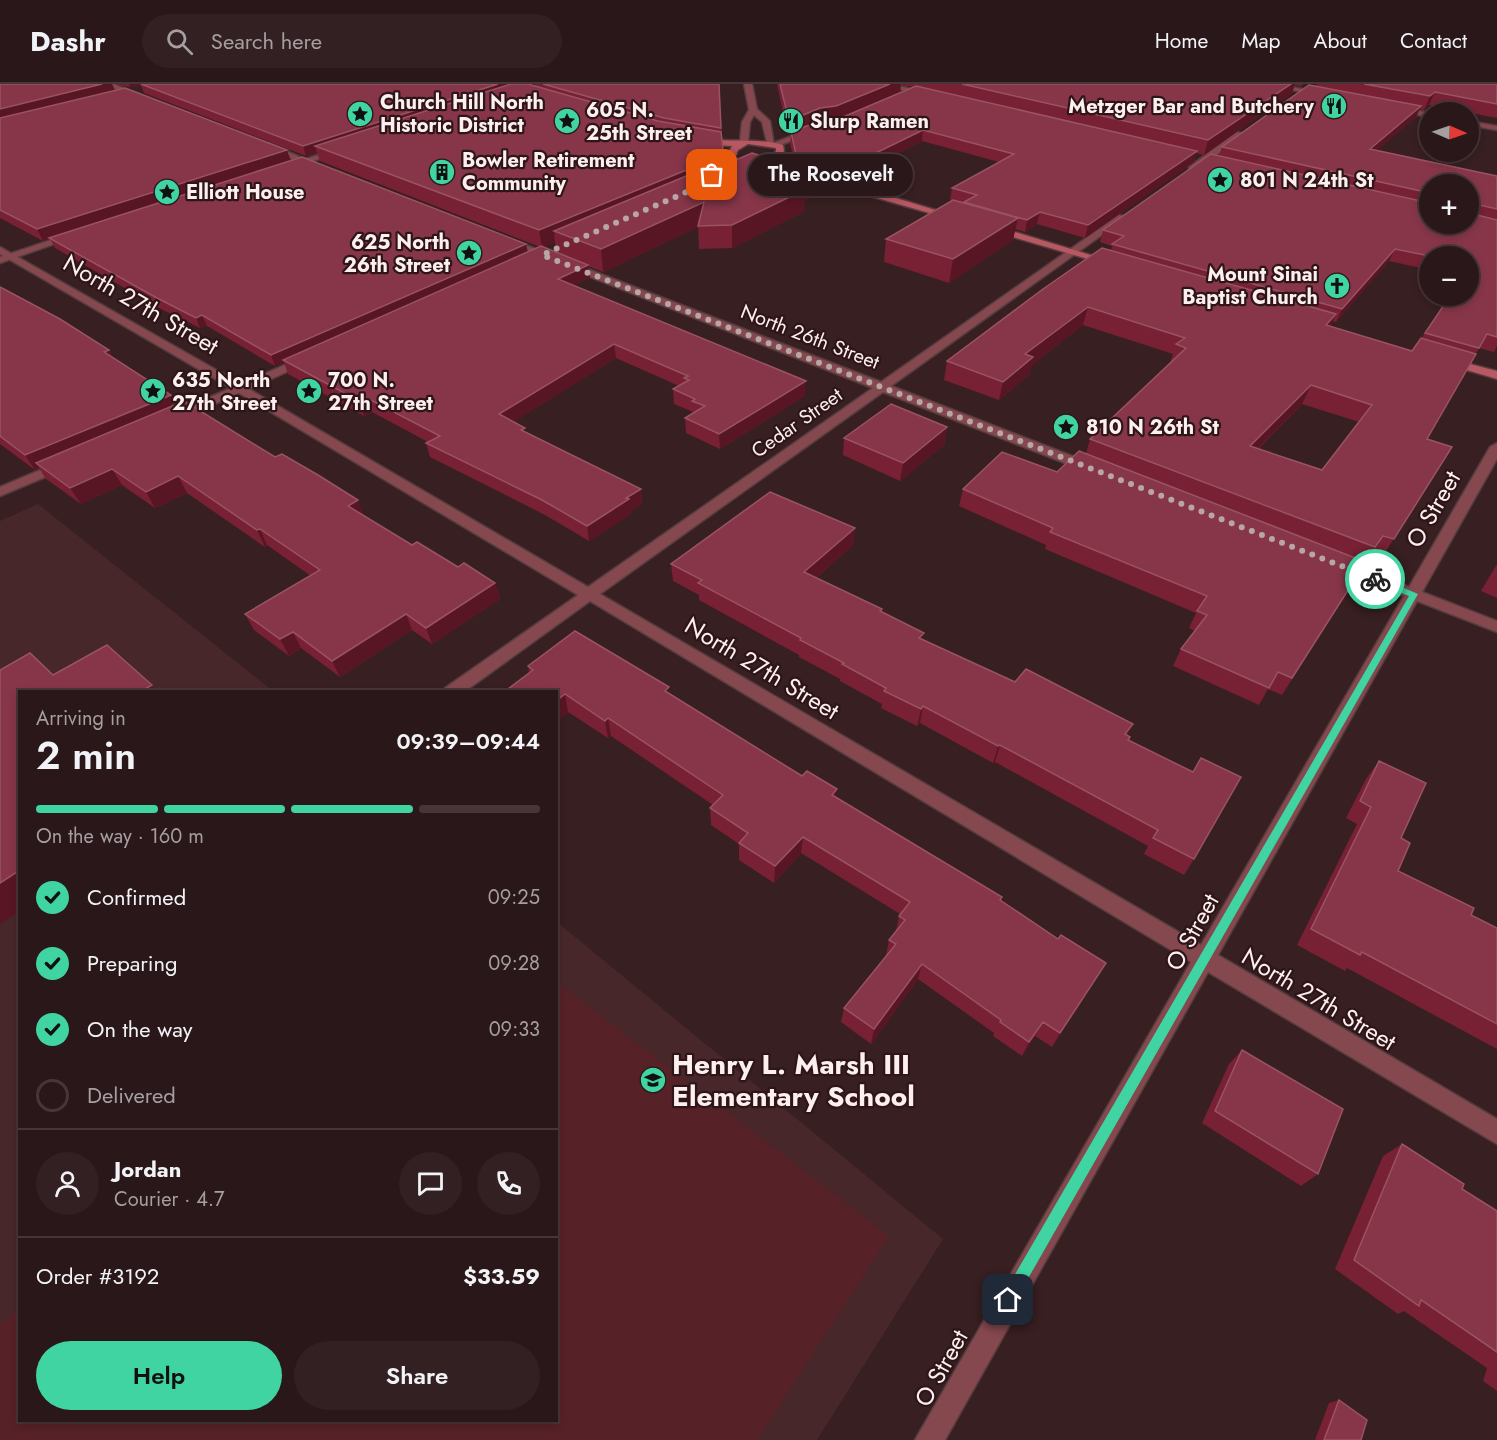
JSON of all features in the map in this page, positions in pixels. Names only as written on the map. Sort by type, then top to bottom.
[{"type":"main road","points":[[689,136],[714,143],[741,143],[778,150]]},
{"type":"main road","points":[[726,158],[741,143]]},
{"type":"main road","points":[[694,146],[726,158],[760,166],[783,167],[778,150]]},
{"type":"main road","points":[[760,166],[778,150]]},
{"type":"main road","points":[[797,172],[824,183],[840,184],[1123,267]]},
{"type":"main road","points":[[1438,358],[1497,375]]},
{"type":"street","points":[[108,84],[152,101]]},
{"type":"street","points":[[748,84],[753,110],[766,121],[778,150],[824,126]]},
{"type":"street","points":[[882,84],[943,98]]},
{"type":"street","points":[[1268,84],[1308,87],[1338,98]]},
{"type":"street","points":[[903,96],[928,86]]},
{"type":"street","points":[[1286,102],[1308,87]]},
{"type":"street","points":[[109,97],[140,90]]},
{"type":"street","points":[[1385,107],[1419,113]]},
{"type":"street","points":[[741,143],[746,122],[753,110]]},
{"type":"street","points":[[1183,175],[1200,158],[1253,125]]},
{"type":"street","points":[[1479,125],[1497,128]]},
{"type":"street","points":[[260,143],[332,172]]},
{"type":"street","points":[[273,172],[350,147]]},
{"type":"street","points":[[1200,158],[1223,163]]},
{"type":"street","points":[[737,175],[760,166]]},
{"type":"street","name":"Cedar Street","points":[[454,690],[1134,209]]},
{"type":"street","points":[[4,255],[83,233]]},
{"type":"street","name":"North 26th Street","points":[[495,236],[547,253],[1110,475]]},
{"type":"street","points":[[521,264],[547,253]]},
{"type":"street","name":"North 27th Street","points":[[4,255],[241,389],[1497,1132]]},
{"type":"street","points":[[165,421],[316,355]]},
{"type":"street","name":"O Street","points":[[929,1440],[1497,447]]},
{"type":"street","points":[[0,492],[81,457]]},
{"type":"street","points":[[1330,561],[1497,627]]},
{"type":"shaded area","name":"Henry L. Marsh III Elementary School","points":[[38,504],[272,690],[18,690],[18,1422],[558,1422],[558,923],[943,1239],[817,1440],[0,1440],[0,521]]},
{"type":"shaded area","points":[[558,983],[889,1236],[757,1440],[0,1440],[0,1324],[18,1309],[18,1422],[558,1422]]},
{"type":"building","points":[[0,84],[102,84],[0,109]]},
{"type":"building","points":[[141,84],[498,84],[303,146]]},
{"type":"building","points":[[511,84],[528,84],[658,121],[721,132],[723,150],[736,154],[704,168],[684,171],[539,230],[315,146]]},
{"type":"building","points":[[543,84],[719,84],[721,128],[664,118]]},
{"type":"building","points":[[780,84],[890,84],[836,106],[820,108],[789,121]]},
{"type":"building","points":[[962,84],[1291,84],[1208,140]]},
{"type":"building","points":[[1364,84],[1497,84],[1497,104],[1435,92],[1430,96]]},
{"type":"building","points":[[1309,85],[1419,106],[1370,149],[1419,159],[1419,162],[1431,162],[1497,176],[1497,209],[1479,205],[1479,174],[1419,174],[1419,191],[1222,147]]},
{"type":"building","points":[[916,86],[1197,151],[1088,225],[1040,212],[1027,220],[964,202],[977,195],[952,188],[1014,154],[923,130],[845,168],[797,159],[791,132],[825,119],[843,117]]},
{"type":"building","points":[[125,88],[287,150],[37,229],[0,210],[0,118]]},
{"type":"building","points":[[752,153],[803,169],[801,160],[829,167],[790,186],[804,190],[732,225],[698,226],[704,202],[601,249],[554,231],[691,174],[710,171]]},
{"type":"building","points":[[1211,154],[1419,201],[1419,234],[1479,234],[1479,216],[1497,220],[1497,337],[1487,334],[1479,348],[1425,333],[1443,306],[1479,306],[1479,246],[1419,246],[1419,254],[1395,249],[1342,309],[1112,244],[1124,236],[1103,230]]},
{"type":"building","points":[[302,157],[526,244],[271,355],[202,315],[196,318],[49,238]]},
{"type":"building","points":[[953,200],[1018,218],[953,259],[886,239]]},
{"type":"building","points":[[541,246],[588,265],[558,279],[806,381],[719,434],[685,418],[705,406],[673,389],[689,380],[684,378],[688,376],[614,344],[499,414],[525,428],[521,430],[641,489],[587,526],[542,500],[426,443],[440,436],[367,398],[359,401],[283,360]]},
{"type":"building","points":[[1102,248],[1336,314],[1326,325],[1412,351],[1421,338],[1476,354],[1427,439],[1452,447],[1394,539],[1383,536],[1375,547],[1090,439],[1186,348],[1176,344],[1185,338],[1088,307],[1025,354],[1033,357],[1003,382],[947,361]],"holes":[[[1311,385],[1372,405],[1322,470],[1250,446]]]},
{"type":"building","points":[[0,287],[60,319],[109,350],[104,352],[171,395],[25,455],[0,436]]},
{"type":"building","points":[[184,401],[275,457],[282,454],[358,500],[348,506],[412,545],[417,542],[458,567],[464,563],[495,583],[426,628],[406,614],[332,661],[293,632],[280,639],[245,614],[320,570],[260,529],[257,530],[178,476],[146,492],[112,469],[70,488],[36,463]]},
{"type":"building","points":[[891,404],[947,427],[903,463],[844,438]]},
{"type":"building","points":[[1079,451],[1366,562],[1292,678],[1278,672],[1269,688],[1181,649],[1207,615],[1197,611],[1207,596],[1050,532],[1053,528],[963,489],[1002,452],[1057,472]]},
{"type":"building","points":[[770,492],[855,528],[804,572],[882,609],[880,611],[924,633],[919,638],[1015,682],[1026,669],[1133,724],[1125,734],[1130,737],[1128,740],[1193,772],[1201,758],[1241,777],[1194,859],[1153,838],[1158,830],[1000,745],[923,706],[921,709],[884,691],[886,688],[800,640],[801,638],[698,583],[702,580],[671,564]]},
{"type":"building","points":[[575,631],[669,687],[665,691],[802,776],[807,771],[837,789],[832,795],[1002,897],[1000,900],[1058,939],[1061,935],[1106,963],[1060,1033],[1043,1022],[1029,1042],[922,964],[874,1029],[844,1008],[896,944],[889,940],[905,920],[899,916],[910,902],[803,837],[775,866],[739,843],[748,833],[710,808],[723,795],[608,718],[605,721],[565,694],[558,699],[558,690],[507,690],[533,670],[528,666]]},
{"type":"building","points":[[107,645],[152,685],[143,690],[18,690],[18,871],[0,883],[0,670],[30,653],[53,675]]},
{"type":"building","points":[[1379,761],[1426,783],[1401,838],[1410,843],[1398,871],[1474,908],[1471,915],[1497,928],[1497,1024],[1362,952],[1360,955],[1311,929],[1371,807],[1360,801]]},
{"type":"building","points":[[1242,1050],[1343,1109],[1318,1174],[1215,1111]]},
{"type":"building","points":[[1402,1144],[1464,1184],[1462,1189],[1497,1211],[1497,1352],[1421,1300],[1419,1306],[1354,1260]]},
{"type":"building","points":[[1339,1400],[1367,1420],[1361,1440],[1324,1440]]},
{"type":"way so far","points":[[712,175],[695,184],[689,191],[542,255],[884,386],[1375,579]]},
{"type":"place","name":"Metzger Bar and Butchery","points":[[1334,106]]},
{"type":"place","name":"Church Hill North Historic District","points":[[360,114]]},
{"type":"place","name":"605 N. 25th Street","points":[[567,121]]},
{"type":"place","name":"Slurp Ramen","points":[[791,121]]},
{"type":"place","name":"Bowler Retirement Community","points":[[442,172]]},
{"type":"place","name":"The Roosevelt","points":[[712,175]]},
{"type":"place","name":"801 N 24th St","points":[[1220,180]]},
{"type":"place","name":"Elliott House","points":[[167,192]]},
{"type":"place","name":"625 North 26th Street","points":[[469,253]]},
{"type":"place","name":"Mount Sinai Baptist Church","points":[[1337,286]]},
{"type":"place","name":"635 North 27th Street","points":[[153,391]]},
{"type":"place","name":"700 N. 27th Street","points":[[309,391]]},
{"type":"place","name":"810 N 26th St","points":[[1066,427]]},
{"type":"place","name":"Henry L. Marsh III Elementary School","points":[[653,1080]]},
{"type":"route","points":[[1008,1300],[1190,988],[1414,594],[1375,579]]}]
